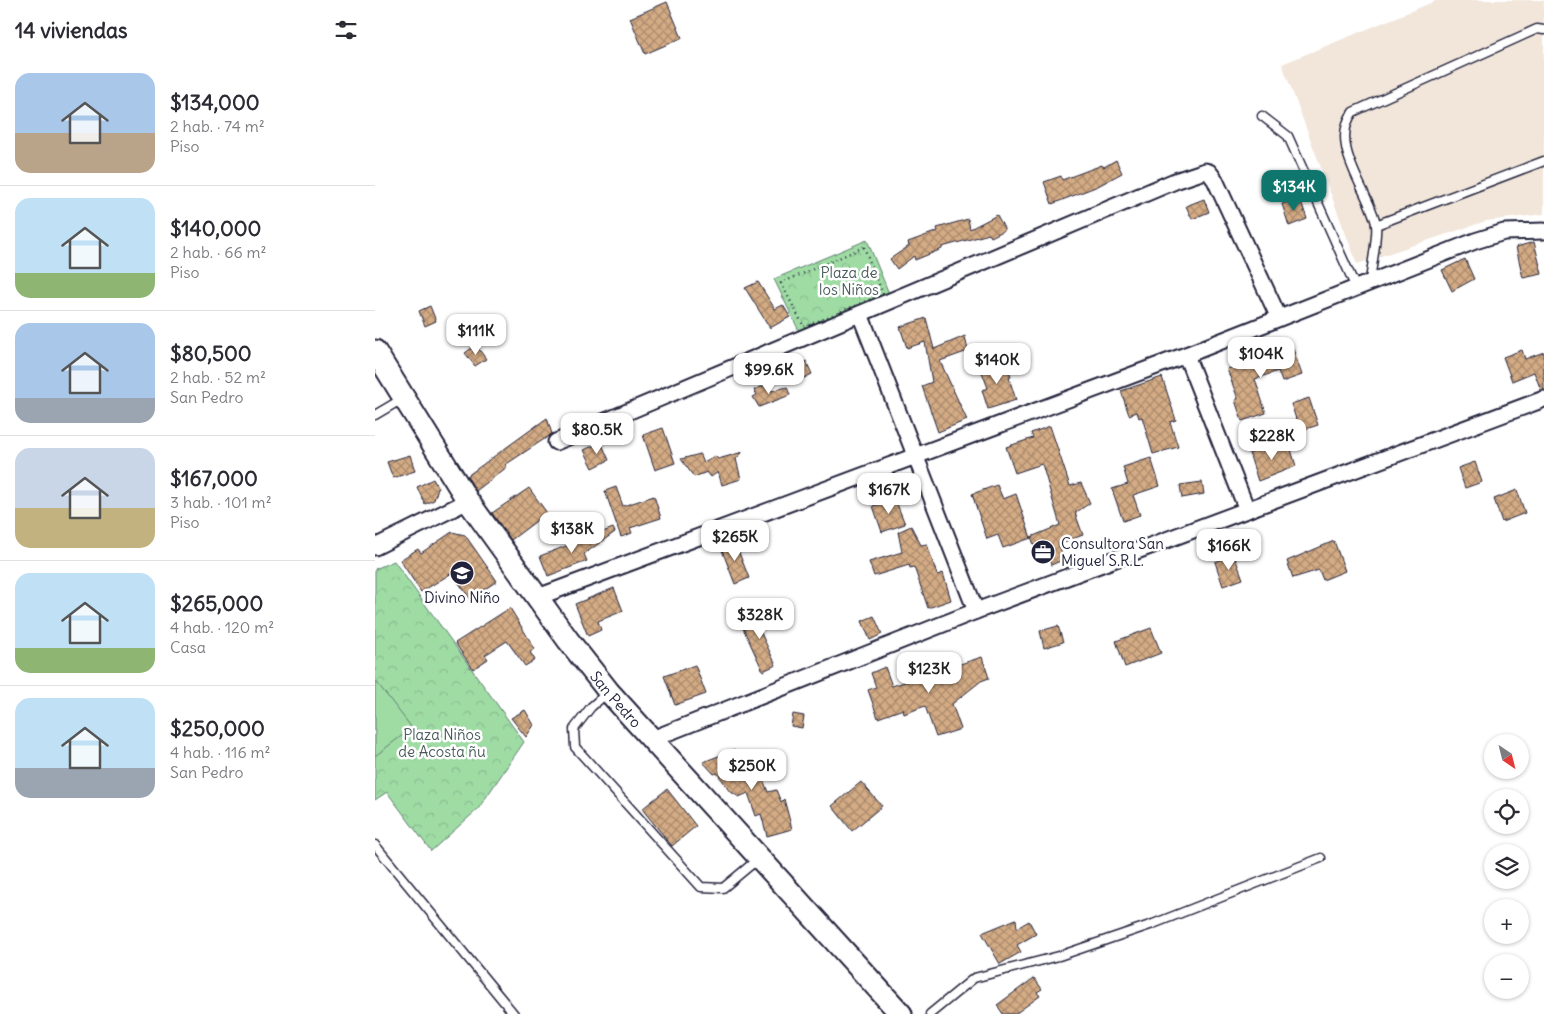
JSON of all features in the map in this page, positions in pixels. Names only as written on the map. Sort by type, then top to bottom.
[{"type":"main road","name":"San Pedro","points":[[376,354],[468,501],[568,640],[609,692],[901,1014]]},
{"type":"street","points":[[556,442],[1175,181],[1205,171],[1209,172],[1215,180],[1279,318]]},
{"type":"street","points":[[538,596],[1186,356],[1490,236],[1505,232],[1544,231]]},
{"type":"street","points":[[860,314],[976,610]]},
{"type":"street","points":[[1186,356],[1247,510]]},
{"type":"street","points":[[653,739],[976,610],[1544,399]]},
{"type":"street","points":[[375,547],[468,501]]},
{"type":"lane","points":[[1370,282],[1376,225],[1352,167],[1345,135],[1346,121],[1353,112],[1537,29],[1544,30]]},
{"type":"lane","points":[[1262,116],[1289,136],[1356,288]]},
{"type":"lane","points":[[1376,225],[1544,161]]},
{"type":"lane","points":[[375,415],[404,398]]},
{"type":"lane","points":[[609,692],[591,707],[574,729],[575,747],[701,888],[723,888],[760,857]]},
{"type":"lane","points":[[375,845],[514,1014]]},
{"type":"lane","points":[[930,1014],[974,978],[1059,956],[1153,924],[1321,858]]},
{"type":"path","points":[[864,247],[883,294],[804,327],[781,283],[864,247]]},
{"type":"shaded area","points":[[1438,0],[1544,0],[1544,214],[1486,221],[1357,264],[1282,64]]},
{"type":"green space","name":"Plaza de los Niños","points":[[867,240],[890,296],[800,333],[774,279]]},
{"type":"green space","name":"Plaza Niños de Acosta ñu","points":[[394,561],[524,742],[478,809],[431,851],[387,792],[375,800],[375,569]]},
{"type":"green space","points":[[375,680],[412,728],[375,756]]},
{"type":"building","points":[[667,2],[682,38],[645,54],[630,18]]},
{"type":"building","points":[[1116,160],[1122,173],[1098,186],[1052,204],[1044,182],[1061,176],[1062,180],[1102,165],[1104,167]]},
{"type":"building","points":[[1300,198],[1307,219],[1289,226],[1282,204]]},
{"type":"building","points":[[1204,199],[1209,212],[1192,219],[1186,206]]},
{"type":"building","points":[[997,215],[1005,230],[991,237],[989,234],[942,247],[942,249],[915,260],[914,256],[897,269],[890,259],[909,246],[908,242],[938,231],[937,228],[968,219],[970,229]]},
{"type":"building","points":[[1534,242],[1542,274],[1523,278],[1516,247]]},
{"type":"building","points":[[1465,259],[1474,279],[1452,291],[1442,270]]},
{"type":"building","points":[[758,282],[775,309],[783,305],[790,317],[770,328],[745,288]]},
{"type":"building","points":[[430,306],[436,321],[425,326],[419,311]]},
{"type":"building","points":[[926,318],[934,349],[965,336],[968,351],[940,361],[967,420],[938,432],[922,386],[932,382],[925,342],[907,348],[900,327]]},
{"type":"building","points":[[476,345],[486,359],[475,366],[465,353]]},
{"type":"building","points":[[1292,346],[1302,375],[1282,382],[1278,371],[1255,379],[1266,413],[1242,421],[1235,400],[1238,399],[1227,369]]},
{"type":"building","points":[[1522,350],[1525,359],[1544,352],[1544,390],[1541,390],[1534,372],[1512,381],[1503,357]]},
{"type":"building","points":[[806,361],[812,374],[792,384],[786,371]]},
{"type":"building","points":[[997,361],[998,365],[1007,363],[1011,377],[1009,378],[1016,400],[988,409],[982,390],[988,388],[980,367]]},
{"type":"building","points":[[1162,377],[1176,420],[1170,422],[1178,447],[1153,454],[1142,417],[1139,418],[1137,412],[1129,415],[1121,391]]},
{"type":"building","points":[[768,384],[771,391],[787,387],[790,395],[759,407],[753,397],[757,395],[754,390]]},
{"type":"building","points":[[1309,398],[1318,425],[1300,431],[1291,404]]},
{"type":"building","points":[[547,418],[552,434],[505,465],[507,467],[476,491],[467,476]]},
{"type":"building","points":[[1050,426],[1070,486],[1081,483],[1090,503],[1075,513],[1083,535],[1058,544],[1065,559],[1051,565],[1049,559],[1041,562],[1031,537],[1060,525],[1042,464],[1015,473],[1006,447],[1033,438],[1031,433]]},
{"type":"building","points":[[663,428],[675,463],[655,470],[643,435]]},
{"type":"building","points":[[601,442],[609,460],[593,468],[584,450]]},
{"type":"building","points":[[1289,443],[1296,466],[1258,481],[1249,453],[1264,448],[1265,451]]},
{"type":"building","points":[[743,452],[736,459],[741,479],[722,485],[718,472],[711,477],[707,472],[694,477],[681,459],[700,454],[704,463],[715,456],[718,459]]},
{"type":"building","points":[[410,455],[415,471],[393,478],[387,462]]},
{"type":"building","points":[[1151,458],[1160,486],[1133,495],[1140,515],[1123,521],[1112,489],[1128,484],[1123,467]]},
{"type":"building","points":[[1475,462],[1482,482],[1465,488],[1458,468]]},
{"type":"building","points":[[433,479],[438,488],[434,500],[425,504],[417,487]]},
{"type":"building","points":[[1202,482],[1204,494],[1182,498],[1180,485]]},
{"type":"building","points":[[997,485],[1003,499],[1016,494],[1031,538],[1003,548],[998,535],[987,539],[972,494]]},
{"type":"building","points":[[616,487],[623,506],[654,496],[661,518],[630,528],[632,533],[621,537],[605,491]]},
{"type":"building","points":[[529,488],[547,513],[511,540],[492,513]]},
{"type":"building","points":[[1517,490],[1525,513],[1502,522],[1494,499]]},
{"type":"building","points":[[895,499],[905,524],[882,532],[873,506]]},
{"type":"building","points":[[911,526],[921,545],[927,544],[937,575],[943,573],[951,600],[928,608],[914,567],[910,568],[909,565],[874,576],[869,562],[902,552],[898,532]]},
{"type":"building","points":[[613,528],[615,532],[584,554],[587,561],[548,576],[540,556]]},
{"type":"building","points":[[452,532],[465,535],[497,581],[470,599],[452,573],[421,592],[400,560],[418,549],[421,553]]},
{"type":"building","points":[[734,540],[749,578],[735,584],[720,545]]},
{"type":"building","points":[[1334,541],[1345,571],[1323,580],[1319,570],[1293,578],[1287,561]]},
{"type":"building","points":[[1234,555],[1243,579],[1223,586],[1215,562]]},
{"type":"building","points":[[614,588],[623,611],[598,621],[601,630],[588,636],[575,604]]},
{"type":"building","points":[[510,608],[535,649],[530,652],[535,660],[525,666],[507,641],[485,655],[488,659],[473,669],[455,643]]},
{"type":"building","points":[[766,611],[773,623],[760,631],[776,665],[763,671],[742,626]]},
{"type":"building","points":[[874,616],[882,634],[870,640],[862,621]]},
{"type":"building","points":[[1058,626],[1063,642],[1044,648],[1040,631]]},
{"type":"building","points":[[1151,628],[1161,653],[1125,667],[1116,641]]},
{"type":"building","points":[[982,657],[989,678],[981,681],[952,704],[961,729],[936,737],[925,706],[904,714],[903,709],[878,718],[868,690],[876,687],[871,673],[885,667],[892,686]]},
{"type":"building","points":[[695,665],[706,694],[675,705],[664,676]]},
{"type":"building","points":[[525,710],[534,725],[526,737],[511,718]]},
{"type":"building","points":[[793,714],[804,716],[802,728],[791,726]]},
{"type":"building","points":[[734,750],[740,764],[752,760],[756,771],[759,769],[768,792],[776,790],[781,802],[784,799],[792,829],[767,836],[761,814],[756,816],[748,793],[739,797],[731,792],[717,773],[714,774],[703,762]]},
{"type":"building","points":[[861,782],[882,806],[852,831],[832,806]]},
{"type":"building","points":[[667,789],[696,826],[672,846],[642,809]]},
{"type":"building","points":[[1016,919],[1017,928],[1029,921],[1036,934],[1017,945],[1021,952],[1000,964],[982,933]]},
{"type":"building","points":[[1034,978],[1042,989],[1037,992],[1040,996],[1015,1014],[1003,1014],[997,1005]]},
{"type":"place","name":"Consultora San Miguel S.R.L.","points":[[1043,552]]},
{"type":"place","name":"Divino Niño","points":[[462,573]]}]
